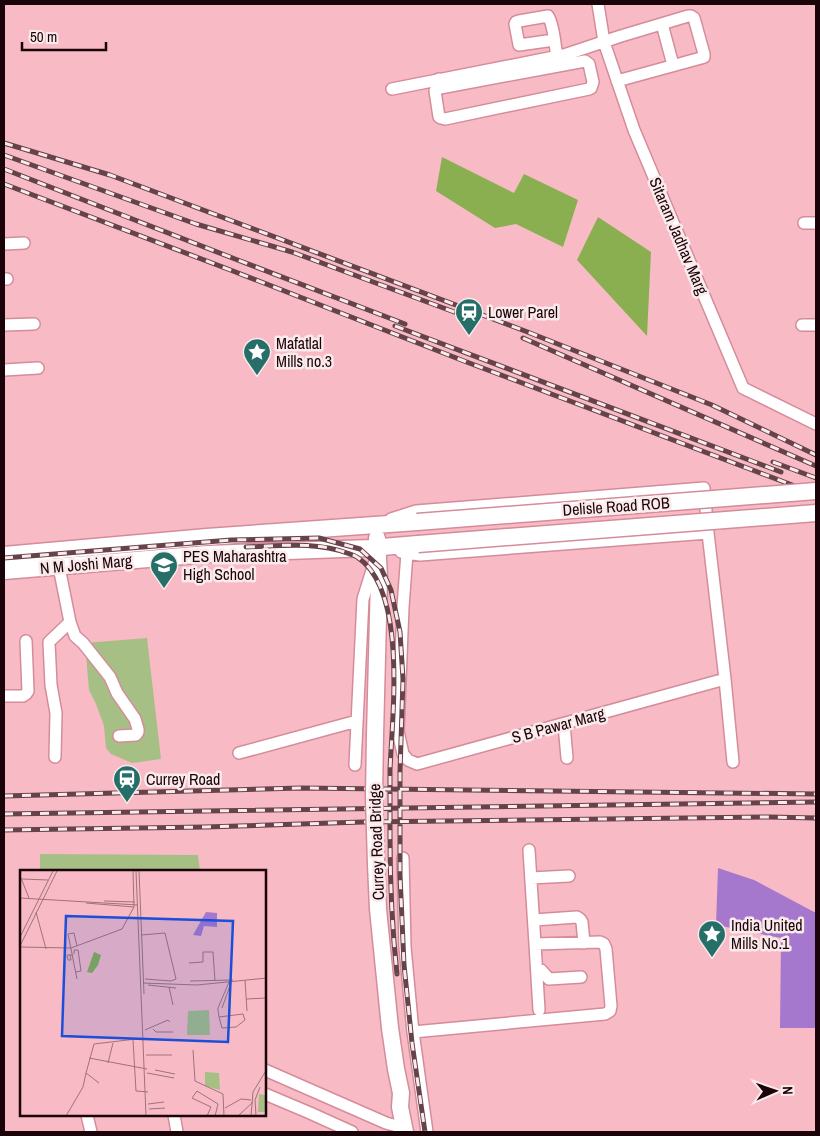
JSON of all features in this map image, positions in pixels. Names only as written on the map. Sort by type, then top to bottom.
[{"type":"main road","name":"Delisle Road ROB","points":[[376,525],[816,491]]},
{"type":"main road","name":"Delisle Road ROB","points":[[377,551],[816,513]]},
{"type":"main road","name":"Currey Road Bridge","points":[[376,525],[379,578],[374,797],[378,909],[390,1028],[401,1094],[400,1107],[408,1127]]},
{"type":"main road","name":"N M Joshi Marg","points":[[4,555],[207,537],[376,525]]},
{"type":"main road","name":"N M Joshi Marg","points":[[4,571],[208,554],[377,551]]},
{"type":"street","name":"Sitaram Jadhav Marg","points":[[598,4],[604,42],[634,130],[743,388],[816,424]]},
{"type":"street","points":[[392,89],[440,84],[562,59],[621,36],[688,16],[693,17],[704,57],[617,81]]},
{"type":"street","points":[[662,24],[672,66]]},
{"type":"street","points":[[554,40],[562,59]]},
{"type":"street","points":[[440,84],[435,91],[439,117],[445,119],[591,88],[593,82],[588,62],[562,59]]},
{"type":"street","points":[[804,223],[816,223]]},
{"type":"street","points":[[4,244],[24,243]]},
{"type":"street","points":[[4,325],[34,324]]},
{"type":"street","points":[[802,326],[816,325]]},
{"type":"street","points":[[4,370],[38,368]]},
{"type":"street","points":[[376,525],[416,511],[704,488],[733,762]]},
{"type":"street","points":[[413,548],[420,555],[708,533]]},
{"type":"street","name":"S B Pawar Marg","points":[[413,548],[403,607],[398,731],[403,754],[408,760],[417,764],[725,679]]},
{"type":"street","points":[[355,765],[363,599],[377,551]]},
{"type":"street","points":[[59,566],[70,622],[75,636],[89,650],[110,677],[117,693],[135,719],[138,729],[136,735],[119,736]]},
{"type":"street","points":[[55,757],[56,713],[51,686],[50,642],[70,622]]},
{"type":"street","points":[[4,696],[23,696],[28,691],[26,641]]},
{"type":"street","points":[[239,753],[357,721]]},
{"type":"street","points":[[564,724],[567,758]]},
{"type":"street","points":[[529,850],[539,1010]]},
{"type":"street","points":[[403,858],[405,947],[413,1032],[427,1132]]},
{"type":"street","points":[[531,878],[569,876]]},
{"type":"street","points":[[534,920],[577,917],[582,922],[584,943]]},
{"type":"street","points":[[413,1032],[605,1014],[610,1011],[612,1006],[604,944],[600,942],[535,944]]},
{"type":"street","points":[[537,968],[548,978],[581,977]]},
{"type":"street","points":[[266,1070],[386,1123],[408,1127]]},
{"type":"street","points":[[266,1094],[352,1132]]},
{"type":"street","points":[[88,1116],[91,1132]]},
{"type":"street","points":[[174,1116],[177,1132]]},
{"type":"green space","points":[[442,157],[514,193],[524,174],[578,200],[563,247],[516,224],[495,228],[436,191]]},
{"type":"green space","points":[[598,217],[651,252],[647,336],[577,260]]},
{"type":"green space","points":[[147,638],[161,759],[132,763],[111,754],[106,748],[104,726],[89,690],[85,643]]},
{"type":"green space","points":[[40,854],[198,855],[200,870],[40,870]]},
{"type":"shaded area","points":[[718,868],[754,880],[816,913],[816,1028],[780,1028],[781,938],[716,925]]},
{"type":"railway","points":[[4,143],[110,175],[525,331],[712,405],[816,455]]},
{"type":"railway","points":[[4,155],[196,224],[292,252],[457,313]]},
{"type":"railway","points":[[4,169],[405,324]]},
{"type":"railway","points":[[4,184],[816,494]]},
{"type":"railway","points":[[395,326],[781,472]]},
{"type":"railway","points":[[523,338],[816,466]]},
{"type":"railway","points":[[773,462],[816,478]]},
{"type":"railway","points":[[4,558],[231,540],[319,538],[360,549],[381,568],[391,590],[400,632],[403,679],[400,772],[400,875],[404,965],[412,1043],[425,1132]]},
{"type":"railway","points":[[246,547],[310,546],[335,549],[352,555],[357,557],[373,573],[384,597],[390,625],[393,656],[390,852],[397,974]]},
{"type":"railway","points":[[4,796],[301,788],[816,794]]},
{"type":"railway","points":[[4,814],[816,802]]},
{"type":"railway","points":[[4,830],[363,822],[816,818]]},
{"type":"place","name":"Lower Parel","points":[[469,336]]},
{"type":"place","name":"Mafatlal Mills no.3","points":[[257,376]]},
{"type":"place","name":"PES Maharashtra High School","points":[[164,589]]},
{"type":"place","name":"Currey Road","points":[[127,803]]},
{"type":"place","name":"India United Mills No.1","points":[[712,958]]}]
